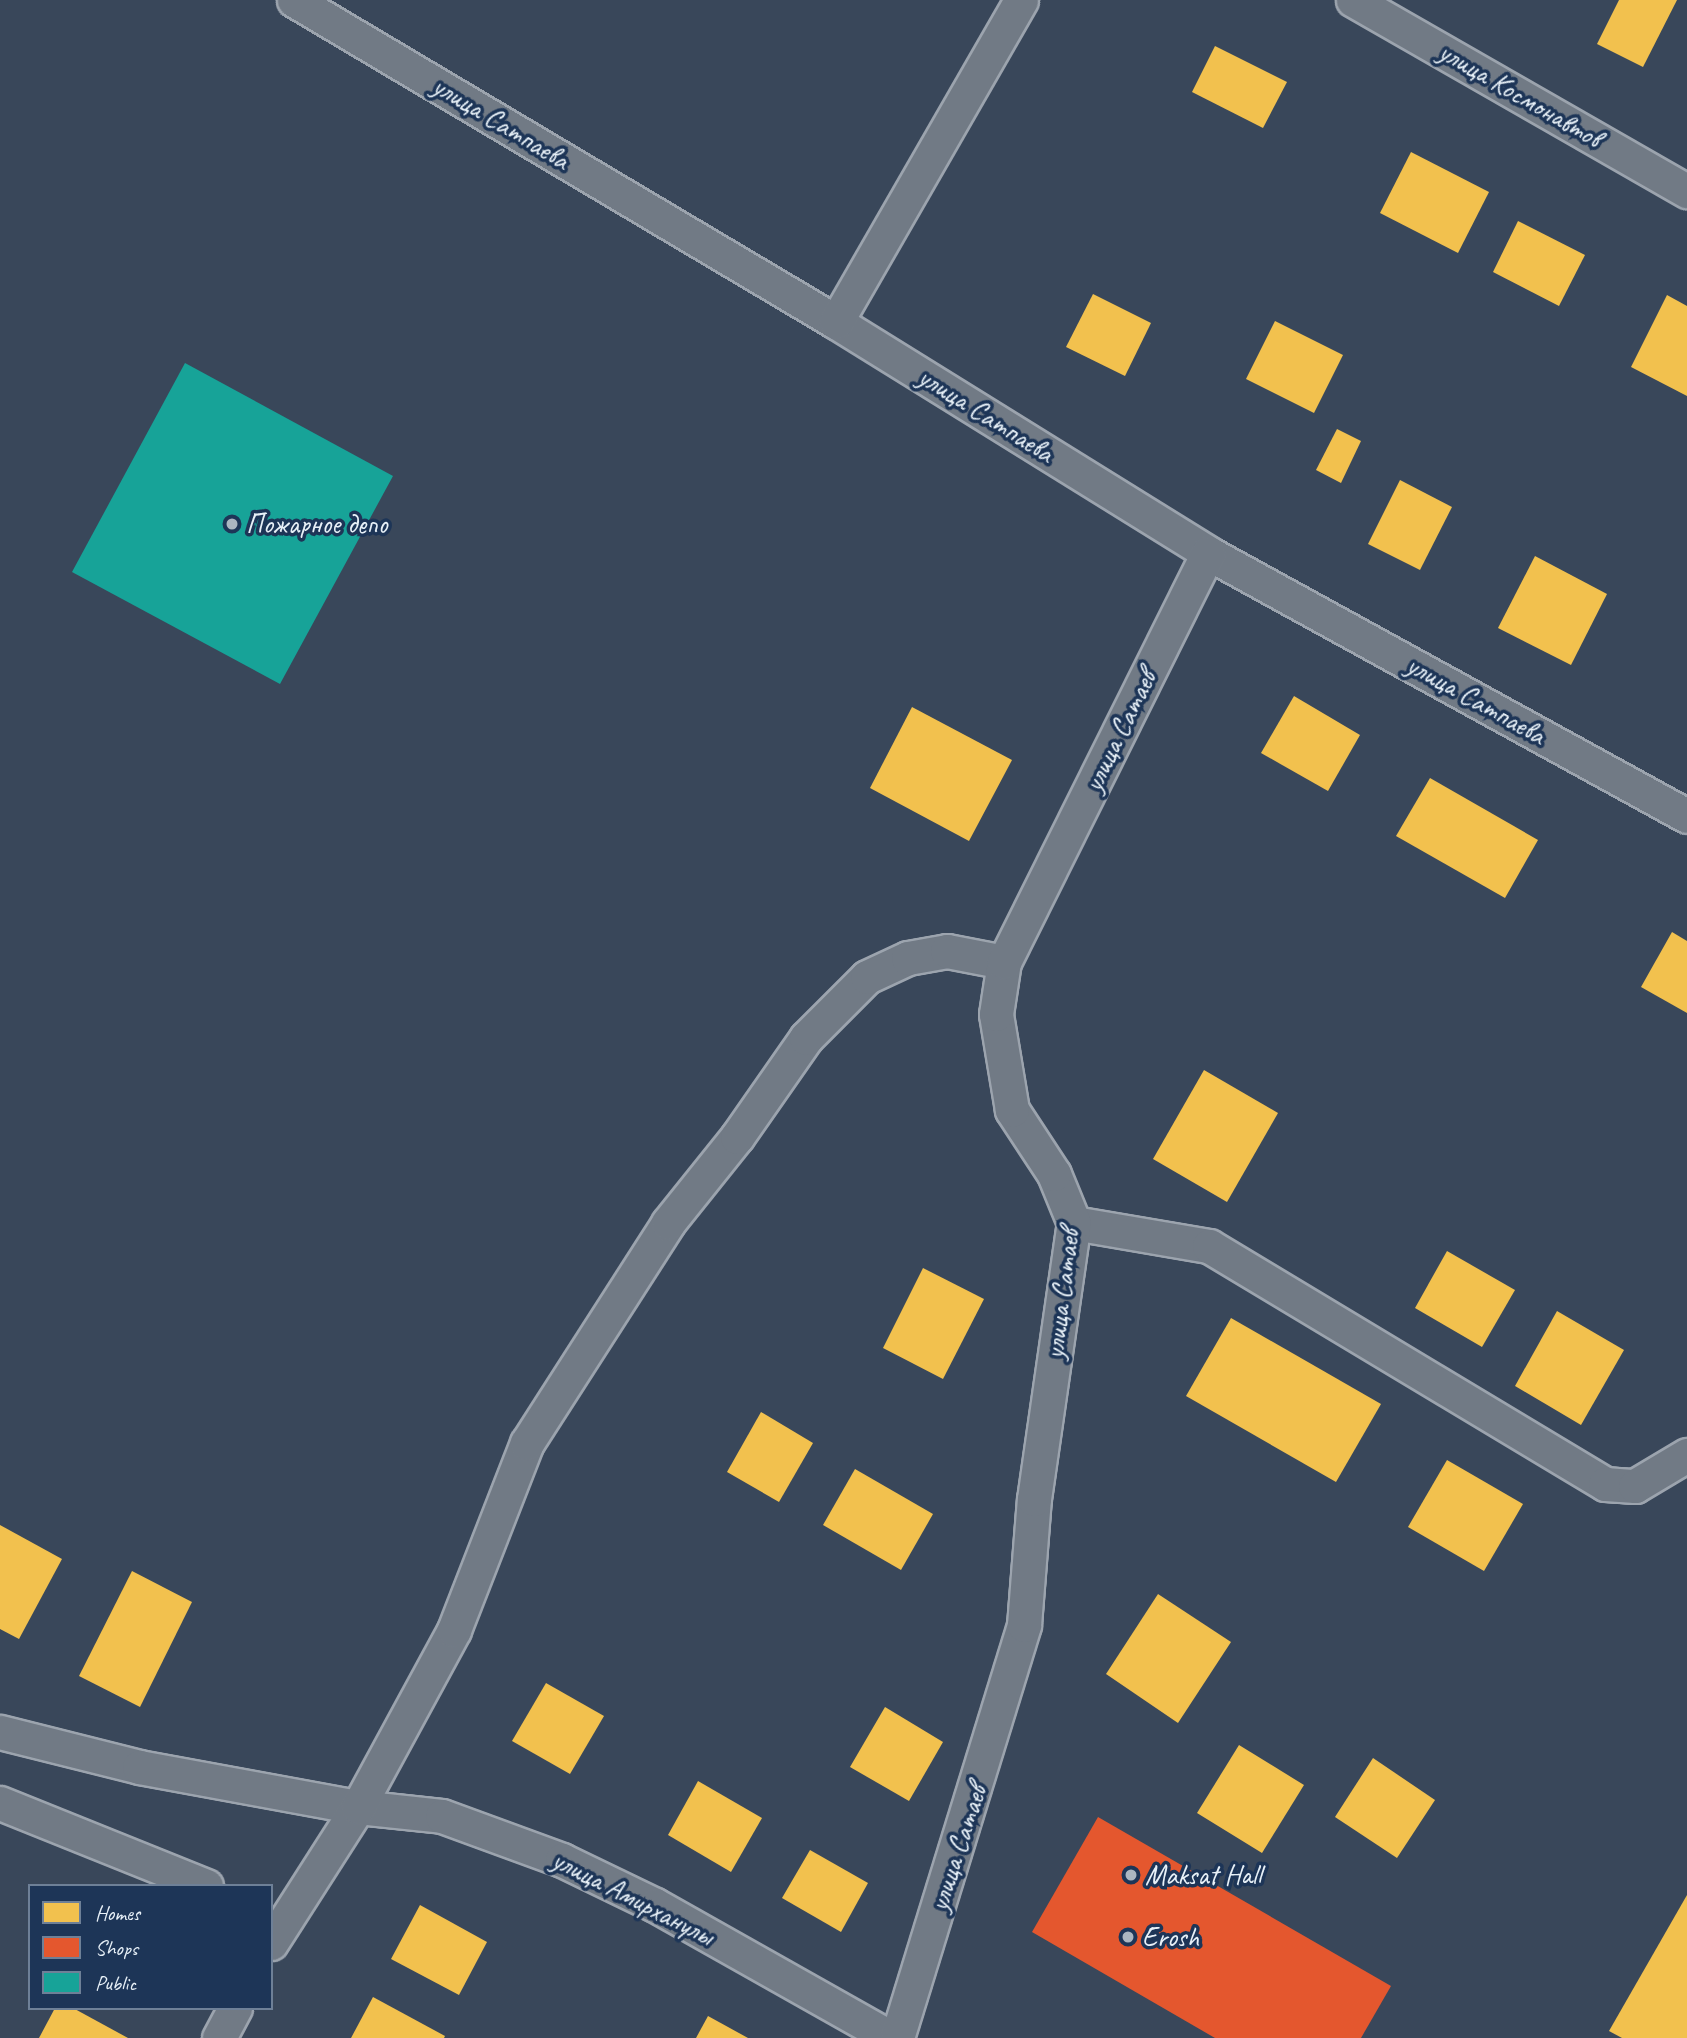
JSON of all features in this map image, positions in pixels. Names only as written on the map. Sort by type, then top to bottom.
[{"type":"street","name":"улица Сатпаева","points":[[294,0],[836,322],[1209,552],[1687,816]]},
{"type":"street","points":[[836,322],[1021,0]]},
{"type":"street","name":"улица Космонавтов","points":[[1353,0],[1687,191]]},
{"type":"street","name":"улица Сатаев","points":[[897,2038],[1024,1625],[1034,1499],[1074,1223],[1054,1174],[1012,1110],[996,1014],[1004,962],[1209,552]]},
{"type":"street","points":[[276,1925],[358,1807],[454,1630],[527,1443],[668,1223],[737,1137],[806,1038],[867,977],[908,958],[947,951],[1004,962]]},
{"type":"street","points":[[1074,1223],[1209,1246],[1605,1484],[1635,1486],[1659,1475],[1687,1455]]},
{"type":"street","name":"улица Амирханулы","points":[[0,1732],[139,1767],[358,1807],[442,1816],[562,1860],[655,1905],[891,2038]]},
{"type":"street","points":[[0,1803],[201,1884]]},
{"type":"street","points":[[219,2038],[235,2010]]},
{"type":"building: Homes","points":[[1619,0],[1677,0],[1643,67],[1597,44]]},
{"type":"building: Homes","points":[[1215,46],[1287,82],[1263,128],[1192,92]]},
{"type":"building: Homes","points":[[1411,152],[1489,192],[1458,253],[1380,213]]},
{"type":"building: Homes","points":[[1518,221],[1585,255],[1559,306],[1493,272]]},
{"type":"building: Homes","points":[[1093,294],[1151,323],[1125,376],[1066,347]]},
{"type":"building: Homes","points":[[1667,295],[1687,306],[1687,396],[1631,367]]},
{"type":"building: Homes","points":[[1275,321],[1343,355],[1314,413],[1246,379]]},
{"type":"building: Homes","points":[[1337,429],[1361,441],[1341,483],[1316,470]]},
{"type":"building: Homes","points":[[1400,480],[1452,507],[1420,570],[1368,544]]},
{"type":"building: Homes","points":[[1535,556],[1607,594],[1571,665],[1498,628]]},
{"type":"building: Homes","points":[[1294,696],[1360,735],[1328,791],[1261,753]]},
{"type":"building: Homes","points":[[912,707],[1012,760],[969,841],[870,788]]},
{"type":"building: Homes","points":[[1430,778],[1538,840],[1505,898],[1396,836]]},
{"type":"building: Homes","points":[[1672,932],[1687,941],[1687,1013],[1641,987]]},
{"type":"building: Homes","points":[[1204,1070],[1278,1113],[1227,1202],[1153,1159]]},
{"type":"building: Homes","points":[[1447,1251],[1515,1290],[1482,1347],[1415,1308]]},
{"type":"building: Homes","points":[[923,1268],[984,1299],[943,1379],[883,1348]]},
{"type":"building: Homes","points":[[1557,1311],[1624,1350],[1581,1425],[1515,1386]]},
{"type":"building: Homes","points":[[1231,1318],[1381,1404],[1336,1482],[1186,1396]]},
{"type":"building: Homes","points":[[761,1412],[813,1443],[779,1502],[727,1472]]},
{"type":"building: Homes","points":[[1447,1460],[1523,1504],[1484,1571],[1408,1527]]},
{"type":"building: Homes","points":[[855,1469],[933,1514],[901,1570],[823,1525]]},
{"type":"building: Homes","points":[[0,1525],[62,1559],[19,1639],[0,1629]]},
{"type":"building: Homes","points":[[132,1571],[192,1602],[140,1707],[79,1676]]},
{"type":"building: Homes","points":[[1158,1594],[1231,1642],[1178,1723],[1106,1674]]},
{"type":"building: Homes","points":[[546,1683],[604,1716],[570,1774],[512,1741]]},
{"type":"building: Homes","points":[[885,1707],[943,1742],[909,1801],[850,1767]]},
{"type":"building: Homes","points":[[1239,1745],[1304,1785],[1262,1853],[1197,1813]]},
{"type":"building: Homes","points":[[1373,1758],[1435,1800],[1397,1858],[1335,1817]]},
{"type":"building: Homes","points":[[698,1781],[762,1818],[731,1872],[668,1835]]},
{"type":"building: Homes","points":[[810,1850],[868,1883],[841,1932],[782,1898]]},
{"type":"building: Homes","points":[[1687,1895],[1687,2038],[1622,2038],[1609,2031]]},
{"type":"building: Homes","points":[[420,1905],[487,1942],[459,1995],[391,1959]]},
{"type":"building: Homes","points":[[373,1997],[445,2036],[444,2038],[351,2038]]},
{"type":"building: Homes","points":[[54,2010],[77,2010],[128,2038],[39,2038]]},
{"type":"building: Homes","points":[[708,2016],[748,2038],[696,2038]]},
{"type":"building: Shops","name":"Maksat Hall","points":[[1098,1817],[1391,1986],[1361,2038],[1215,2038],[1032,1932]]},
{"type":"building: Public","name":"Пожарное депо","points":[[185,363],[393,476],[280,684],[72,572]]},
{"type":"place","name":"Пожарное депо","points":[[232,524]]},
{"type":"place","name":"Maksat Hall","points":[[1131,1875]]},
{"type":"place","name":"Erosh","points":[[1128,1937]]}]
